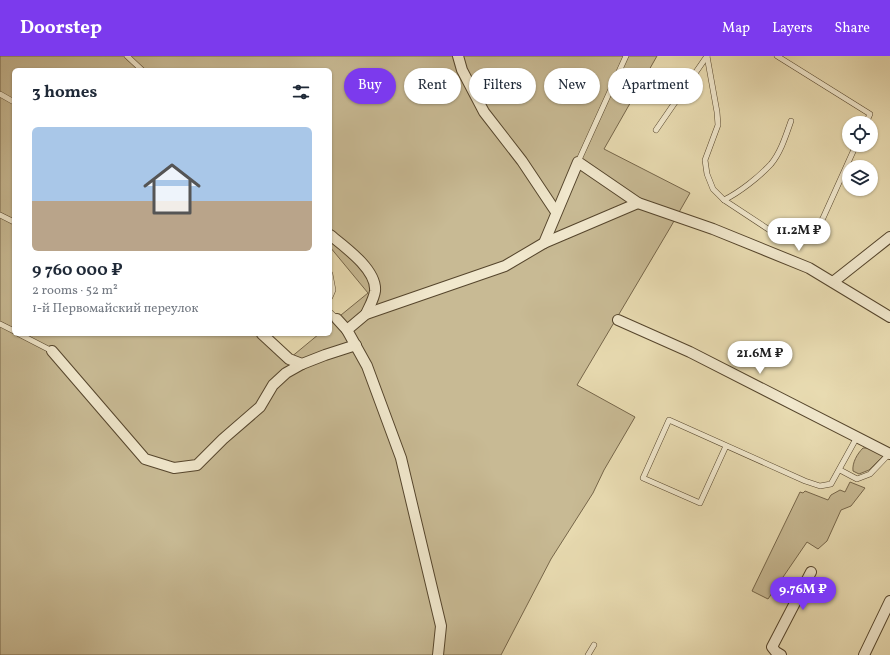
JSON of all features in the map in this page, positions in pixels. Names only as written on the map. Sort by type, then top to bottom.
[{"type":"street","points":[[458,56],[462,70],[484,112],[522,161],[556,212]]},
{"type":"street","points":[[544,243],[578,162],[638,203],[713,229],[809,268],[890,316]]},
{"type":"street","points":[[346,330],[366,314],[505,266],[544,243],[638,203]]},
{"type":"street","points":[[332,237],[368,268],[374,282],[375,292],[366,314]]},
{"type":"street","points":[[833,282],[890,237]]},
{"type":"street","points":[[334,315],[356,345],[367,366],[402,458],[441,626],[438,655]]},
{"type":"street","points":[[618,320],[690,352],[890,453]]},
{"type":"street","points":[[264,336],[289,359],[302,364]]},
{"type":"street","points":[[52,351],[145,459],[174,468],[197,465],[223,439],[260,407],[273,385],[286,373],[302,364],[324,355],[356,345]]},
{"type":"street","points":[[782,655],[776,652],[772,647],[811,572]]},
{"type":"street","points":[[864,655],[890,601]]},
{"type":"lane","points":[[126,56],[140,68]]},
{"type":"lane","points":[[578,162],[626,56]]},
{"type":"lane","points":[[656,130],[707,56]]},
{"type":"lane","points":[[707,56],[718,125],[704,160],[707,174],[713,189],[724,200],[768,229],[805,240],[816,230],[823,218],[853,152]]},
{"type":"lane","points":[[777,56],[870,114],[869,116]]},
{"type":"lane","points":[[0,94],[12,101]]},
{"type":"lane","points":[[724,200],[740,192],[772,163],[784,142],[791,121]]},
{"type":"lane","points":[[0,215],[12,221]]},
{"type":"lane","points":[[0,324],[12,330]]},
{"type":"lane","points":[[24,336],[52,351]]},
{"type":"lane","points":[[726,446],[700,503],[643,478],[669,420],[805,481],[820,486],[831,484],[857,437]]},
{"type":"lane","points":[[840,470],[857,479],[870,474],[890,453]]},
{"type":"lane","points":[[588,655],[594,645]]},
{"type":"shaded area","points":[[0,56],[657,56],[650,68],[608,68],[608,104],[630,104],[604,149],[690,193],[577,385],[635,417],[604,470],[593,493],[551,559],[501,655],[0,655]]},
{"type":"shaded area","points":[[863,448],[869,448],[884,455],[869,470],[859,474],[853,471],[853,465]]},
{"type":"shaded area","points":[[850,482],[865,488],[851,506],[841,510],[827,541],[818,549],[807,542],[768,599],[752,591],[800,492],[803,493],[805,491],[828,500],[831,495],[840,490],[845,492]]}]
